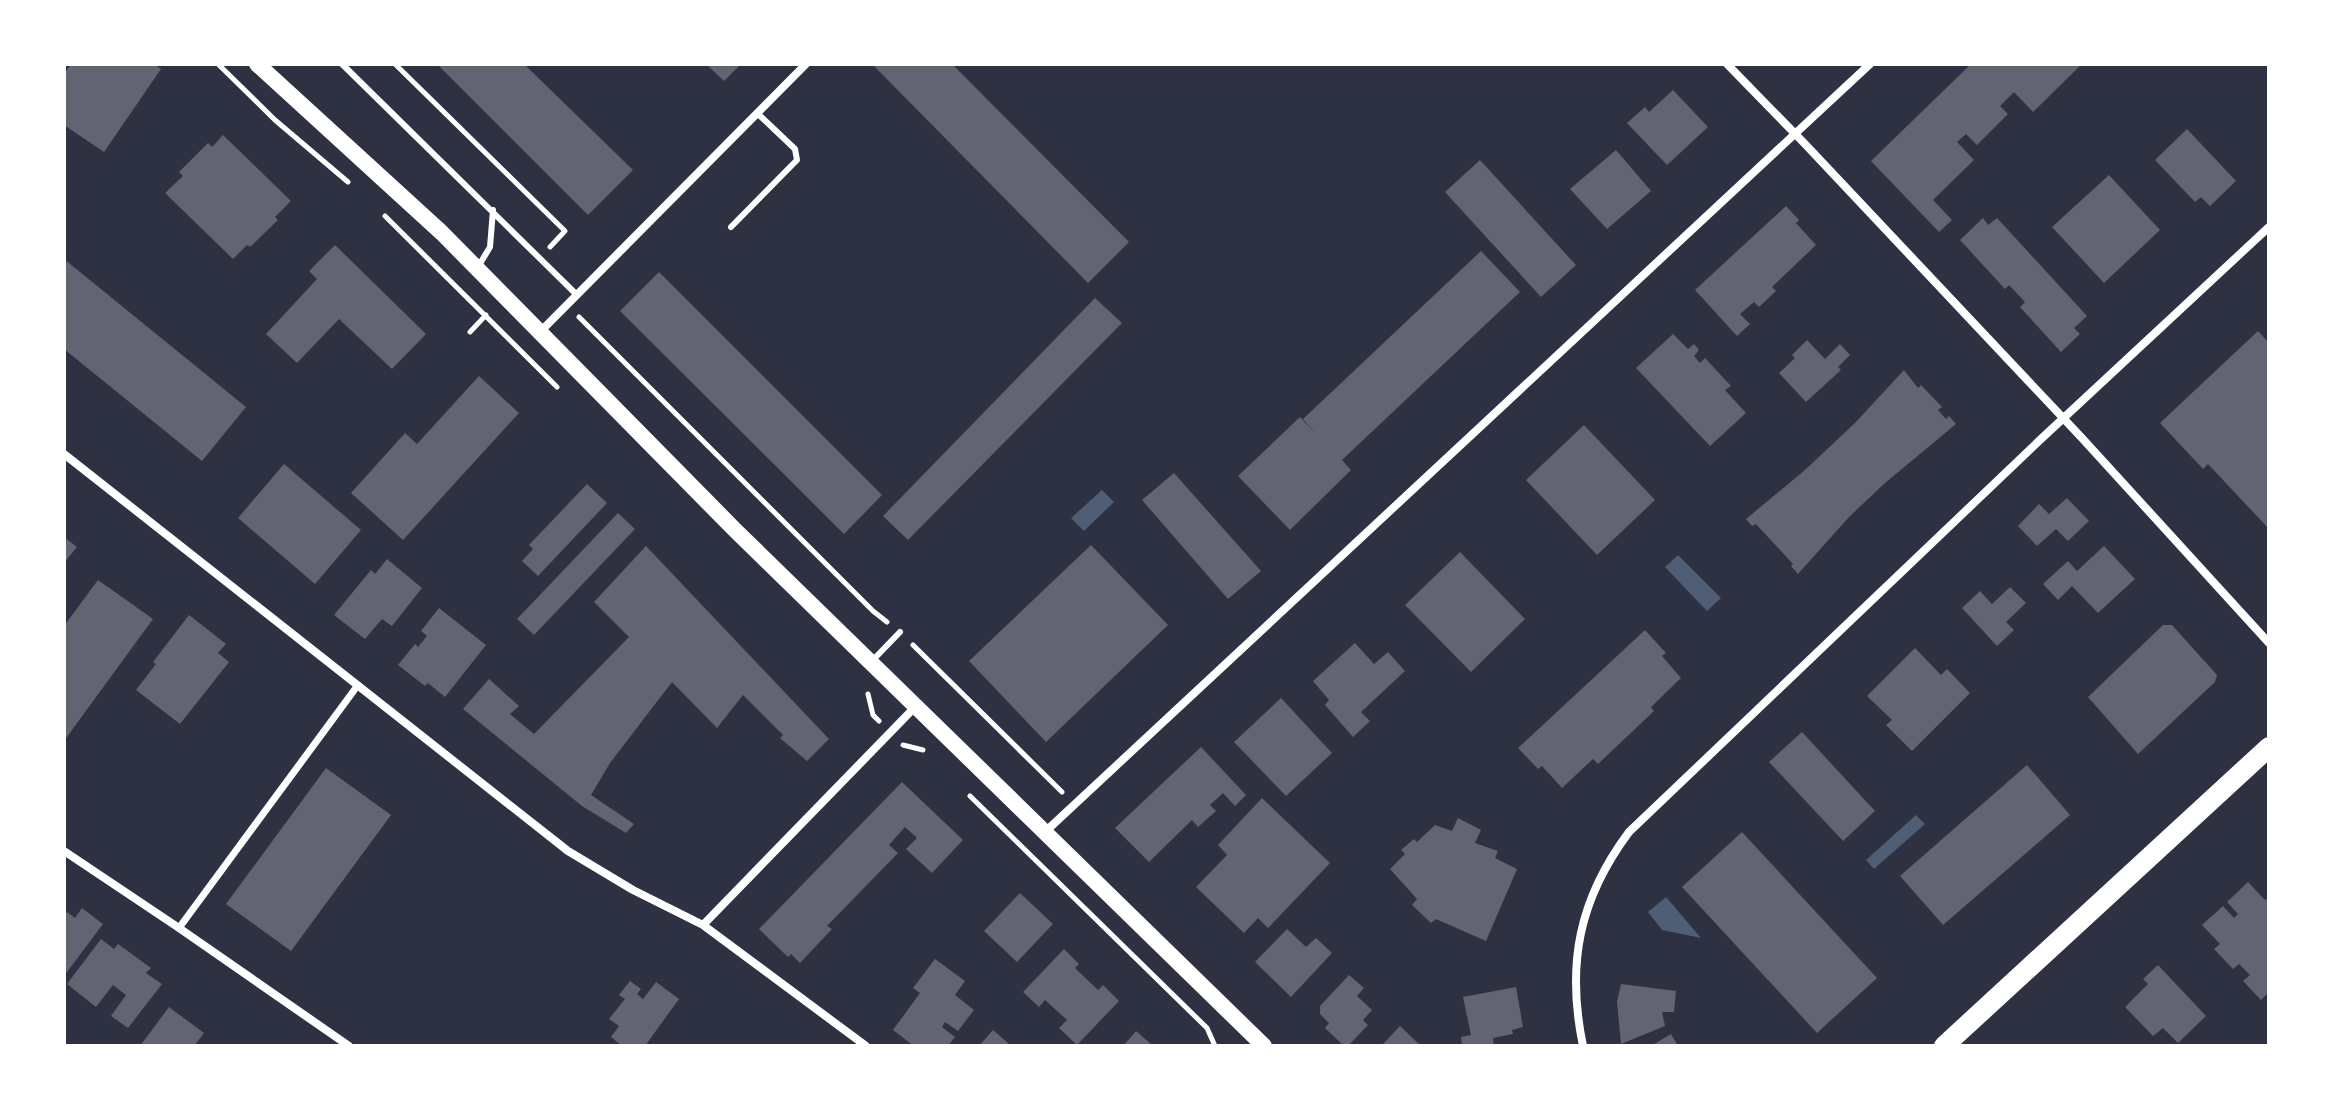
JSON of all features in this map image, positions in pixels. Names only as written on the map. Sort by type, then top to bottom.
[{"type":"main road","points":[[263,66],[477,268],[735,530],[1256,1043]]},
{"type":"main road","points":[[1944,1046],[2269,747]]},
{"type":"street","points":[[540,332],[806,64]]},
{"type":"street","points":[[1727,64],[2063,419],[2269,643]]},
{"type":"street","points":[[1045,832],[1870,64]]},
{"type":"street","points":[[1583,1046],[1574,979],[1582,921],[1602,873],[1629,832],[2269,227]]},
{"type":"street","points":[[64,454],[568,851],[633,890],[703,925],[866,1046]]},
{"type":"street","points":[[179,928],[358,685]]},
{"type":"street","points":[[703,925],[916,705]]},
{"type":"street","points":[[64,851],[348,1046]]},
{"type":"lane","points":[[342,64],[577,295]]},
{"type":"lane","points":[[731,227],[797,160],[795,149],[757,113]]},
{"type":"lane","points":[[477,268],[490,247],[493,210]]},
{"type":"lane","points":[[871,661],[900,632]]},
{"type":"path","points":[[395,64],[565,231],[540,257]]},
{"type":"path","points":[[566,305],[873,611],[900,632],[1056,785]]},
{"type":"water","points":[[1102,490],[1114,502],[1084,531],[1071,518]]},
{"type":"water","points":[[1678,555],[1721,598],[1707,611],[1665,567]]},
{"type":"water","points":[[1916,815],[1925,824],[1874,869],[1866,860]]},
{"type":"water","points":[[1666,897],[1701,938],[1662,930],[1648,912]]},
{"type":"building","points":[[71,64],[154,64],[161,69],[104,152],[64,125],[64,74]]},
{"type":"building","points":[[437,64],[524,64],[633,170],[588,215]]},
{"type":"building","points":[[706,64],[741,64],[724,81]]},
{"type":"building","points":[[872,64],[952,64],[1129,242],[1088,283]]},
{"type":"building","points":[[1971,64],[2082,64],[2033,112],[2014,92],[2000,106],[2008,114],[1977,145],[1966,134],[1957,142],[1974,160],[1933,200],[1952,220],[1939,232],[1871,161]]},
{"type":"building","points":[[1673,90],[1708,127],[1667,165],[1627,123],[1645,107],[1649,112]]},
{"type":"building","points":[[2187,129],[2236,181],[2210,206],[2201,197],[2195,202],[2155,160]]},
{"type":"building","points":[[223,135],[291,201],[275,217],[278,220],[233,259],[165,193],[183,176],[179,172],[208,143],[212,147]]},
{"type":"building","points":[[1616,150],[1651,191],[1607,229],[1570,189]]},
{"type":"building","points":[[1480,160],[1576,265],[1541,297],[1445,192]]},
{"type":"building","points":[[2109,175],[2160,230],[2104,283],[2052,227]]},
{"type":"building","points":[[1786,206],[1799,220],[1796,223],[1816,245],[1772,287],[1776,291],[1759,307],[1754,302],[1740,314],[1750,324],[1737,336],[1695,290]]},
{"type":"building","points":[[1983,218],[1988,225],[1997,218],[2087,316],[2074,328],[2080,334],[2061,352],[2020,307],[2025,302],[2009,285],[2005,289],[1960,240]]},
{"type":"building","points":[[335,245],[426,334],[392,369],[339,319],[297,363],[266,334],[317,279],[309,271]]},
{"type":"building","points":[[1481,251],[1520,292],[1342,460],[1351,470],[1290,530],[1238,476],[1300,417],[1316,434],[1303,419]]},
{"type":"building","points":[[64,259],[246,407],[202,461],[64,349]]},
{"type":"building","points":[[659,272],[882,495],[844,534],[620,311]]},
{"type":"building","points":[[1095,298],[1122,323],[908,540],[883,516]]},
{"type":"building","points":[[2258,331],[2269,343],[2269,529],[2208,464],[2203,469],[2160,423]]},
{"type":"building","points":[[1673,334],[1688,349],[1694,344],[1699,350],[1694,356],[1700,363],[1705,358],[1731,386],[1725,390],[1746,413],[1710,446],[1636,368]]},
{"type":"building","points":[[1807,340],[1825,359],[1840,344],[1850,355],[1838,367],[1841,370],[1806,402],[1779,373],[1795,358],[1792,355]]},
{"type":"building","points":[[1904,370],[1918,388],[1921,385],[1942,407],[1938,410],[1946,419],[1949,416],[1956,424],[1849,517],[1798,574],[1791,566],[1793,564],[1756,524],[1752,526],[1746,519],[1855,423]]},
{"type":"building","points":[[479,376],[519,413],[403,540],[351,493],[405,433],[417,444]]},
{"type":"building","points":[[1584,425],[1655,500],[1597,555],[1526,480]]},
{"type":"building","points":[[284,464],[361,530],[315,584],[238,518]]},
{"type":"building","points":[[1174,473],[1261,571],[1228,599],[1142,500]]},
{"type":"building","points":[[587,484],[607,503],[538,576],[522,561],[533,549],[529,545]]},
{"type":"building","points":[[2067,498],[2089,521],[2068,541],[2056,529],[2037,546],[2018,526],[2039,504],[2049,514]]},
{"type":"building","points":[[618,513],[635,529],[534,635],[517,619]]},
{"type":"building","points":[[64,537],[77,547],[64,563]]},
{"type":"building","points":[[1091,545],[1168,625],[1046,742],[969,661]]},
{"type":"building","points":[[646,546],[829,739],[807,761],[780,738],[783,735],[743,695],[717,728],[672,682],[610,763],[591,795],[634,824],[626,833],[582,806],[463,709],[489,679],[519,706],[510,714],[534,734],[629,637],[594,602]]},
{"type":"building","points":[[2104,546],[2135,579],[2098,613],[2072,586],[2058,600],[2043,584],[2068,561],[2077,571]]},
{"type":"building","points":[[1460,552],[1525,619],[1471,672],[1405,605]]},
{"type":"building","points":[[387,559],[422,588],[392,626],[382,619],[365,639],[334,615],[371,570],[375,574]]},
{"type":"building","points":[[98,580],[153,619],[64,741],[64,626]]},
{"type":"building","points":[[2010,587],[2026,603],[2006,622],[2014,630],[1997,646],[1962,608],[1980,591],[1992,604]]},
{"type":"building","points":[[439,608],[486,645],[445,697],[398,665],[415,644],[418,647],[427,636],[421,631]]},
{"type":"building","points":[[189,615],[226,644],[218,653],[229,662],[180,724],[136,690]]},
{"type":"building","points":[[2163,625],[2172,625],[2217,675],[2215,682],[2138,754],[2088,697]]},
{"type":"building","points":[[1645,630],[1666,653],[1662,656],[1681,678],[1651,707],[1654,711],[1598,764],[1593,759],[1562,788],[1542,766],[1538,769],[1518,748]]},
{"type":"building","points":[[1355,643],[1374,664],[1388,652],[1405,671],[1361,712],[1370,721],[1353,737],[1325,705],[1329,700],[1313,681]]},
{"type":"building","points":[[1915,648],[1941,675],[1947,669],[1970,693],[1912,751],[1886,725],[1892,720],[1867,696]]},
{"type":"building","points":[[1281,698],[1332,753],[1286,796],[1234,742]]},
{"type":"building","points":[[1802,732],[1875,811],[1843,841],[1769,762]]},
{"type":"building","points":[[1201,747],[1246,795],[1235,806],[1223,793],[1210,805],[1216,811],[1198,827],[1192,820],[1149,862],[1115,828]]},
{"type":"building","points":[[2027,765],[2070,815],[1943,925],[1900,876]]},
{"type":"building","points":[[326,768],[391,815],[291,951],[226,904]]},
{"type":"building","points":[[902,782],[963,840],[932,873],[906,849],[917,838],[905,827],[889,845],[898,853],[827,926],[832,929],[800,963],[791,954],[788,957],[759,929]]},
{"type":"building","points":[[1262,798],[1330,863],[1268,928],[1258,918],[1244,933],[1196,887],[1227,855],[1218,845]]},
{"type":"building","points":[[1458,818],[1481,830],[1475,843],[1498,851],[1495,858],[1517,869],[1486,941],[1436,919],[1431,923],[1412,905],[1417,899],[1390,869],[1405,854],[1401,850],[1414,839],[1417,842],[1435,825],[1452,831]]},
{"type":"building","points":[[1742,832],[1877,978],[1817,1033],[1682,887]]},
{"type":"building","points":[[2248,882],[2265,900],[2269,897],[2269,997],[2267,994],[2261,1000],[2243,981],[2250,975],[2239,964],[2233,969],[2214,949],[2220,944],[2202,925],[2223,906],[2234,918],[2238,914],[2227,902]]},
{"type":"building","points":[[1020,893],[1053,924],[1017,962],[984,931]]},
{"type":"building","points":[[82,908],[103,924],[64,976],[64,916],[67,912],[75,918]]},
{"type":"building","points":[[1287,929],[1306,947],[1316,938],[1332,953],[1291,997],[1255,962]]},
{"type":"building","points":[[101,939],[114,949],[118,944],[151,968],[146,973],[162,984],[128,1028],[111,1016],[126,995],[113,985],[96,1007],[67,984]]},
{"type":"building","points":[[1064,949],[1079,964],[1075,968],[1098,990],[1103,985],[1119,1001],[1077,1045],[1059,1028],[1067,1020],[1045,1000],[1039,1007],[1023,992]]},
{"type":"building","points":[[935,959],[965,981],[955,995],[974,1010],[958,1031],[945,1022],[942,1027],[955,1037],[948,1046],[914,1046],[893,1030],[920,993],[913,988]]},
{"type":"building","points":[[2158,965],[2206,1016],[2178,1043],[2163,1028],[2153,1036],[2125,1007],[2148,984],[2143,979]]},
{"type":"building","points":[[1349,975],[1364,988],[1357,996],[1372,1010],[1363,1020],[1368,1025],[1348,1046],[1344,1046],[1325,1028],[1329,1023],[1320,1014],[1320,1006]]},
{"type":"building","points":[[630,981],[641,989],[637,994],[643,999],[656,982],[679,999],[645,1046],[622,1046],[611,1037],[619,1026],[609,1019],[625,999],[619,995]]},
{"type":"building","points":[[1621,984],[1676,991],[1674,1012],[1662,1012],[1665,1026],[1621,1044],[1617,1002]]},
{"type":"building","points":[[1516,987],[1523,1027],[1512,1030],[1513,1034],[1493,1038],[1494,1046],[1462,1046],[1461,1037],[1471,1035],[1463,997]]},
{"type":"building","points":[[169,1007],[204,1033],[194,1046],[140,1046]]},
{"type":"building","points":[[1400,1026],[1421,1046],[1383,1044]]},
{"type":"building","points":[[993,1030],[1008,1043],[1006,1046],[979,1046]]},
{"type":"building","points":[[1136,1031],[1153,1046],[1123,1046]]},
{"type":"building","points":[[1671,1034],[1678,1046],[1651,1046]]}]
